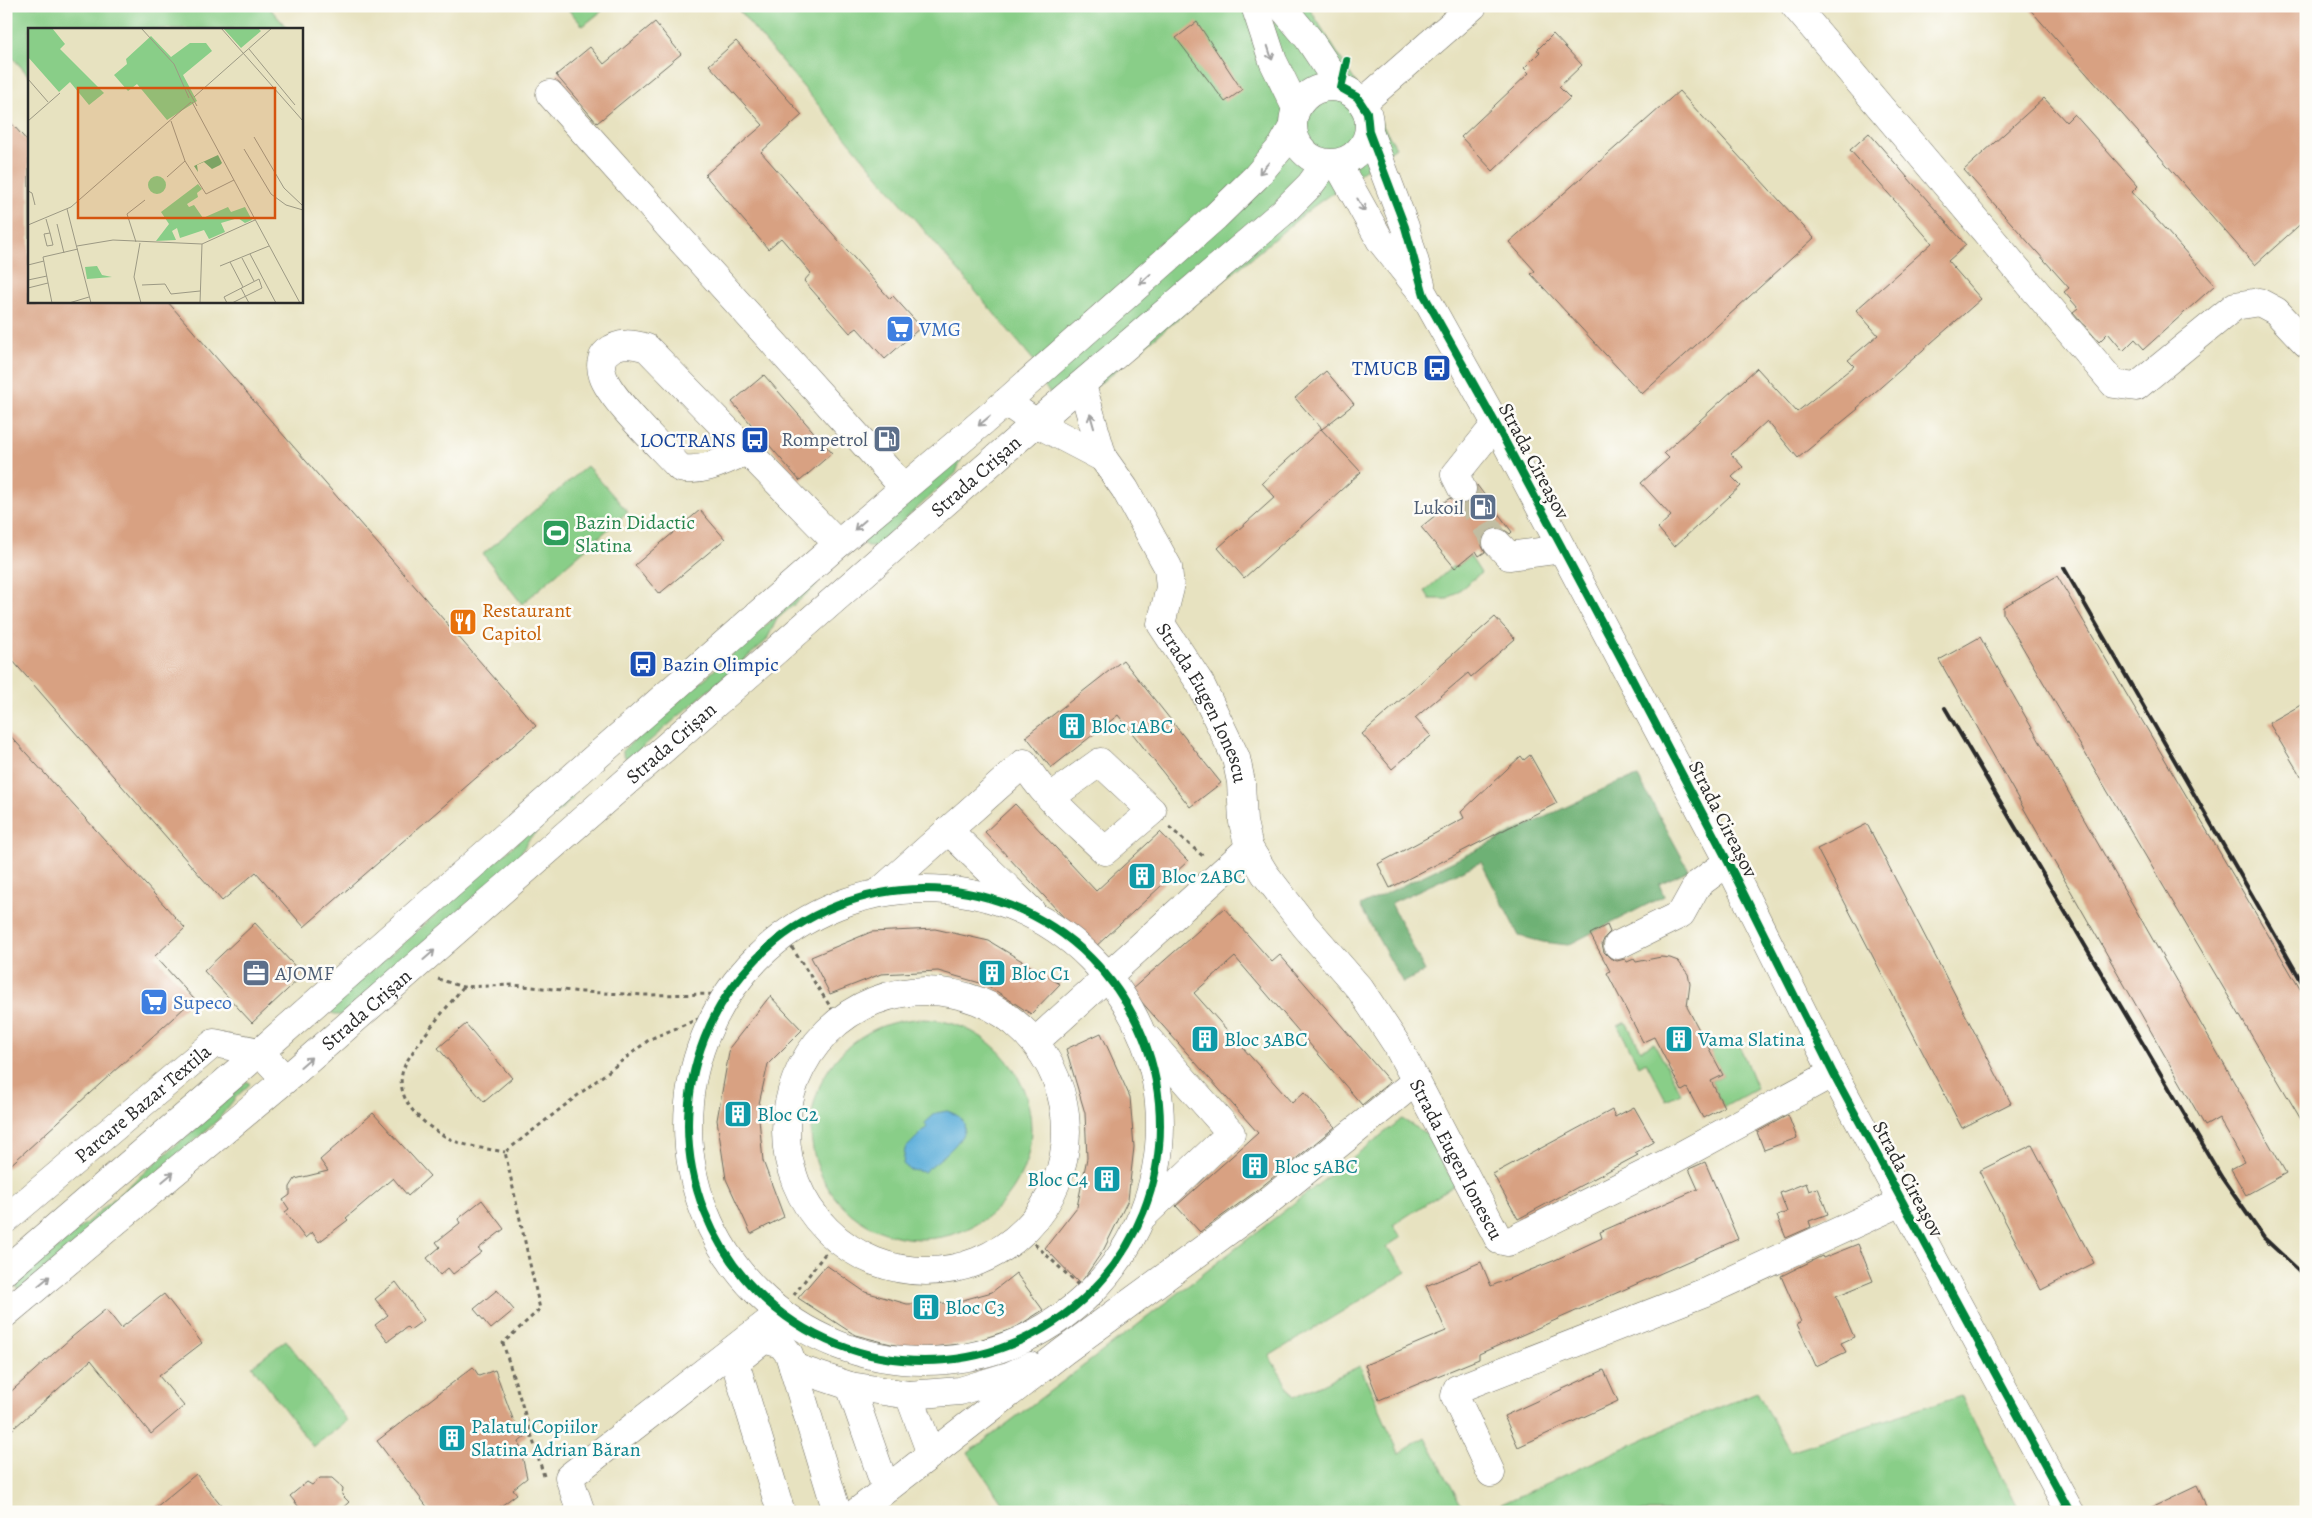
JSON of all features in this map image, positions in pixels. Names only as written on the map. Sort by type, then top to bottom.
[{"type":"main road","points":[[1255,6],[1294,118],[1296,141],[1303,151],[1313,159],[1331,163],[1348,159],[1357,152],[1369,132],[1367,112],[1362,103],[1349,91],[1341,88],[1327,86],[1314,90],[1304,98],[1294,118]]},
{"type":"main road","points":[[1282,6],[1308,38],[1341,88]]},
{"type":"main road","points":[[1362,103],[1473,6]]},
{"type":"main road","points":[[1795,6],[2114,384],[2136,388],[2235,306],[2259,302],[2276,311],[2306,343]]},
{"type":"main road","points":[[550,94],[904,488]]},
{"type":"main road","name":"Strada Crișan","points":[[6,1270],[260,1052],[838,544],[1006,402],[1215,217],[1266,165],[1294,118]]},
{"type":"main road","name":"Strada Cireașov","points":[[1369,132],[1405,227],[1424,295]]},
{"type":"main road","name":"Strada Crișan","points":[[6,1313],[285,1079],[416,966],[1036,423],[1296,200],[1331,163]]},
{"type":"main road","name":"Strada Cireașov","points":[[1331,163],[1380,240],[1424,295],[1496,424],[1728,862],[1832,1073],[2070,1512]]},
{"type":"main road","points":[[747,451],[691,471],[680,468],[612,393],[603,378],[600,366],[603,356],[613,347],[629,343],[647,348],[838,544]]},
{"type":"main road","name":"Strada Eugen Ionescu","points":[[1082,385],[1103,458],[1125,488],[1168,567],[1170,588],[1161,624],[1200,683],[1236,758],[1243,822],[1249,848],[1305,926],[1360,989],[1397,1045],[1499,1240],[1508,1242],[1669,1162],[1832,1073]]},
{"type":"main road","name":"Strada Eugen Ionescu","points":[[1006,402],[1036,423],[1103,458]]},
{"type":"main road","points":[[1462,489],[1455,475],[1496,424]]},
{"type":"main road","points":[[1497,543],[1508,556],[1562,549]]},
{"type":"main road","points":[[878,893],[1024,763],[1030,774],[1051,797],[1105,852],[1152,811],[1100,762],[1051,797]]},
{"type":"main road","points":[[948,830],[1036,916],[1075,942],[1109,976],[1144,1034],[1230,1133],[1144,1215]]},
{"type":"main road","points":[[1035,1042],[1249,848]]},
{"type":"main road","points":[[1618,945],[1681,914],[1697,885],[1728,862]]},
{"type":"main road","points":[[837,1512],[789,1354],[768,1327],[740,1274],[710,1227],[692,1174],[687,1119],[694,1064],[721,1003],[752,961],[783,934],[828,908],[878,893],[959,891],[1036,916]]},
{"type":"main road","points":[[941,991],[977,999],[1008,1017],[1035,1042],[1056,1078],[1058,1086],[1066,1119],[1064,1161],[1048,1200],[1023,1233],[989,1256],[951,1269],[910,1271],[871,1260],[836,1240],[808,1208],[791,1171],[785,1129],[791,1088],[810,1051],[839,1020],[878,999],[905,992],[941,991]]},
{"type":"main road","points":[[768,1327],[904,1361],[971,1357],[1034,1335],[1089,1295],[1121,1258],[1144,1215],[1160,1155],[1160,1094],[1144,1034]]},
{"type":"main road","name":"Parcare Bazar Textila","points":[[6,1219],[214,1043],[260,1052]]},
{"type":"main road","points":[[260,1052],[285,1079]]},
{"type":"main road","points":[[857,1512],[1064,1351],[1265,1204],[1416,1081]]},
{"type":"main road","points":[[1491,1473],[1455,1396],[1457,1389],[1708,1291],[1902,1202]]},
{"type":"main road","points":[[581,1512],[569,1477],[768,1327]]},
{"type":"main road","points":[[768,1327],[735,1362],[781,1512]]},
{"type":"main road","points":[[793,1367],[850,1386],[909,1395],[960,1391],[1009,1376],[1064,1351]]},
{"type":"main road","points":[[850,1386],[886,1489]]},
{"type":"main road","points":[[909,1395],[932,1454]]},
{"type":"path","points":[[1152,811],[1222,872]]},
{"type":"path","points":[[783,934],[839,1020]]},
{"type":"path","points":[[416,966],[438,979],[463,986],[513,986],[646,995],[721,1003]]},
{"type":"path","points":[[463,986],[407,1062],[400,1082],[406,1103],[429,1127],[454,1141],[505,1152]]},
{"type":"path","points":[[505,1152],[650,1039],[721,1003]]},
{"type":"path","points":[[505,1152],[540,1309],[503,1343],[546,1483]]},
{"type":"path","points":[[1023,1233],[1089,1295]]},
{"type":"path","points":[[768,1327],[836,1240]]},
{"type":"green space","points":[[6,6],[268,6],[287,28],[28,28],[28,75],[6,50]]},
{"type":"green space","points":[[565,6],[608,6],[583,26]]},
{"type":"green space","points":[[735,6],[1308,6],[1396,147],[1310,209],[1073,406],[1051,394],[1040,381],[1046,375]]},
{"type":"green space","points":[[962,456],[956,473],[875,546],[867,546],[863,543],[863,539]]},
{"type":"green space","name":"Bazin Didactic Slatina","points":[[587,466],[628,512],[522,604],[483,554]]},
{"type":"green space","points":[[1470,556],[1481,573],[1448,599],[1430,599],[1425,591],[1453,566],[1455,568]]},
{"type":"green space","points":[[815,582],[817,585],[777,619],[766,641],[631,757],[626,758],[623,750]]},
{"type":"green space","points":[[1638,777],[1689,870],[1659,884],[1664,896],[1568,945],[1543,942],[1519,936],[1481,862],[1391,903],[1425,971],[1403,983],[1360,906],[1618,782]]},
{"type":"green space","points":[[570,796],[573,798],[529,839],[518,858],[341,1015],[334,1015],[331,1012],[334,1004]]},
{"type":"green space","points":[[921,1019],[942,1021],[973,1032],[999,1051],[1018,1077],[1029,1108],[1031,1129],[1029,1150],[1018,1181],[999,1207],[973,1226],[942,1237],[921,1239],[900,1237],[869,1226],[843,1207],[824,1181],[813,1150],[811,1129],[813,1108],[824,1077],[843,1051],[869,1032],[900,1021]]},
{"type":"green space","points":[[1626,1022],[1641,1050],[1654,1043],[1681,1093],[1666,1100],[1646,1062],[1639,1066],[1618,1026]]},
{"type":"green space","points":[[1736,1037],[1757,1089],[1724,1107],[1711,1081],[1723,1075],[1710,1052]]},
{"type":"green space","points":[[247,1081],[250,1084],[237,1096],[217,1121],[20,1291],[16,1286],[18,1282]]},
{"type":"green space","points":[[1402,1119],[1427,1134],[1455,1185],[1393,1225],[1401,1237],[1386,1247],[1407,1272],[1269,1356],[1294,1397],[1360,1366],[1399,1453],[1425,1437],[1465,1512],[1009,1512],[968,1453],[1131,1330]]},
{"type":"green space","points":[[286,1340],[347,1421],[313,1447],[252,1366]]},
{"type":"green space","points":[[1757,1392],[1790,1451],[1961,1395],[2020,1512],[1484,1512],[1659,1432]]},
{"type":"water","points":[[947,1111],[959,1117],[964,1124],[963,1133],[958,1142],[924,1172],[910,1170],[903,1164],[905,1149],[927,1127],[925,1123],[936,1113]]},
{"type":"building","points":[[2027,6],[2306,6],[2306,219],[2255,265]]},
{"type":"building","points":[[655,22],[681,54],[597,123],[556,75],[590,47],[604,64]]},
{"type":"building","points":[[1197,22],[1242,90],[1225,102],[1176,38]]},
{"type":"building","points":[[1553,34],[1582,65],[1559,87],[1570,98],[1493,171],[1461,137],[1529,73],[1524,68],[1540,52],[1537,50]]},
{"type":"building","points":[[736,41],[802,115],[761,152],[890,299],[893,296],[921,327],[885,359],[857,328],[850,333],[804,281],[811,273],[781,238],[768,249],[705,175],[763,125],[709,65]]},
{"type":"building","points":[[1679,91],[1814,238],[1642,394],[1531,274],[1535,271],[1509,242]]},
{"type":"building","points":[[2044,98],[2066,122],[2074,114],[2138,186],[2132,192],[2215,285],[2144,349],[2135,339],[2123,351],[2108,333],[2099,342],[2073,312],[2078,308],[2064,292],[2069,288],[1964,170]]},
{"type":"building","points":[[6,117],[28,142],[28,302],[168,302],[536,726],[304,927],[256,872],[222,901],[6,653]]},
{"type":"building","points":[[1869,133],[1966,245],[1948,261],[1981,299],[1858,409],[1798,458],[1767,421],[1731,454],[1743,467],[1732,477],[1741,486],[1674,547],[1658,528],[1671,516],[1641,483],[1669,458],[1664,453],[1757,368],[1797,412],[1854,366],[1848,360],[1878,335],[1856,310],[1932,243],[1850,150]]},
{"type":"building","points":[[1326,371],[1354,404],[1322,429],[1295,398]]},
{"type":"building","points":[[764,375],[832,453],[800,481],[732,402]]},
{"type":"building","points":[[1321,429],[1361,472],[1244,578],[1218,548],[1275,497],[1262,483]]},
{"type":"building","points":[[1477,485],[1512,532],[1510,534],[1502,528],[1494,528],[1487,531],[1482,539],[1482,546],[1485,552],[1479,556],[1476,551],[1455,568],[1421,527],[1447,506],[1444,502],[1450,498],[1461,504],[1469,503],[1475,497]]},
{"type":"building","points":[[700,510],[725,539],[659,594],[635,565]]},
{"type":"building","points":[[2057,576],[2306,999],[2306,1128],[2003,614],[2003,607]]},
{"type":"building","points":[[1495,617],[1515,639],[1471,677],[1468,673],[1415,718],[1431,736],[1392,769],[1362,734]]},
{"type":"building","points":[[1980,637],[2286,1173],[2246,1195],[2231,1169],[2244,1162],[2219,1118],[2205,1126],[1939,660]]},
{"type":"building","name":"Bloc 1ABC","points":[[1123,660],[1221,783],[1190,807],[1118,715],[1051,768],[1026,736]]},
{"type":"building","points":[[2306,702],[2306,785],[2269,723]]},
{"type":"building","points":[[6,731],[185,928],[155,956],[194,999],[6,1169]]},
{"type":"building","points":[[1530,755],[1557,803],[1390,888],[1378,864],[1464,818],[1461,812],[1521,756],[1524,760]]},
{"type":"building","name":"Bloc 2ABC","points":[[1015,804],[1096,891],[1160,832],[1188,861],[1093,949],[985,832]]},
{"type":"building","points":[[1867,824],[2011,1103],[1962,1128],[1817,849]]},
{"type":"building","points":[[1224,908],[1272,962],[1280,955],[1390,1082],[1362,1105],[1235,957],[1194,993],[1292,1103],[1304,1092],[1335,1127],[1255,1192],[1200,1232],[1176,1206],[1258,1133],[1131,990]]},
{"type":"building","points":[[255,923],[303,975],[252,1023],[204,971]]},
{"type":"building","name":"Vama Slatina","points":[[1607,925],[1610,932],[1602,944],[1604,952],[1610,958],[1617,961],[1625,959],[1627,962],[1634,959],[1636,962],[1661,957],[1670,958],[1678,961],[1688,974],[1690,984],[1687,1007],[1723,1075],[1711,1081],[1724,1107],[1703,1118],[1687,1088],[1682,1091],[1654,1037],[1643,1042],[1607,973],[1610,971],[1590,934]]},
{"type":"building","name":"Bloc C1","points":[[935,929],[989,941],[1060,984],[1031,1014],[987,985],[938,971],[881,974],[830,994],[811,957],[871,932]]},
{"type":"building","name":"Bloc C2","points":[[770,996],[802,1030],[768,1064],[758,1108],[763,1161],[784,1217],[751,1234],[726,1179],[717,1120],[730,1047]]},
{"type":"building","points":[[466,1024],[512,1078],[484,1102],[438,1048]]},
{"type":"building","name":"Bloc C4","points":[[1101,1033],[1130,1097],[1134,1147],[1128,1200],[1104,1249],[1080,1284],[1045,1248],[1077,1207],[1087,1158],[1085,1113],[1066,1049]]},
{"type":"building","points":[[1634,1107],[1654,1142],[1635,1153],[1638,1155],[1518,1219],[1493,1174],[1612,1110],[1615,1117]]},
{"type":"building","points":[[373,1113],[430,1176],[408,1196],[393,1178],[346,1218],[348,1220],[319,1242],[312,1232],[305,1238],[285,1212],[289,1209],[283,1200],[290,1195],[290,1187],[295,1179],[328,1171],[320,1160]]},
{"type":"building","points":[[1788,1115],[1797,1138],[1764,1150],[1757,1132]]},
{"type":"building","points":[[2032,1145],[2094,1263],[2041,1290],[1979,1171]]},
{"type":"building","points":[[1705,1162],[1738,1239],[1479,1354],[1479,1359],[1379,1400],[1365,1365],[1446,1331],[1426,1286],[1481,1262],[1491,1286],[1553,1261],[1602,1238],[1600,1232],[1698,1189],[1689,1169]]},
{"type":"building","points":[[1806,1183],[1809,1191],[1818,1188],[1828,1214],[1809,1221],[1811,1227],[1786,1238],[1777,1216],[1787,1212],[1780,1193]]},
{"type":"building","points":[[482,1200],[504,1229],[478,1249],[482,1252],[453,1274],[448,1268],[440,1275],[427,1258],[440,1247],[436,1242],[460,1223],[458,1219]]},
{"type":"building","points":[[1858,1244],[1873,1281],[1836,1296],[1854,1337],[1841,1343],[1846,1352],[1816,1366],[1797,1324],[1801,1322],[1781,1276],[1822,1256],[1823,1258]]},
{"type":"building","name":"Bloc C3","points":[[826,1265],[865,1292],[907,1304],[952,1303],[992,1292],[1016,1273],[1043,1310],[1015,1328],[970,1343],[911,1349],[855,1335],[798,1298]]},
{"type":"building","points":[[396,1282],[424,1320],[410,1330],[407,1327],[388,1341],[375,1325],[388,1315],[375,1299]]},
{"type":"building","points":[[497,1290],[514,1310],[491,1329],[474,1309]]},
{"type":"building","points":[[164,1294],[202,1343],[159,1376],[184,1406],[151,1434],[91,1360],[6,1435],[6,1396],[72,1337],[106,1309],[121,1328]]},
{"type":"building","name":"Palatul Copiilor Slatina Adrian Băran","points":[[473,1367],[479,1376],[495,1370],[513,1419],[527,1435],[519,1442],[527,1478],[513,1489],[517,1494],[493,1512],[431,1512],[377,1441]]},
{"type":"building","points":[[1604,1370],[1618,1401],[1518,1447],[1504,1416]]},
{"type":"building","points":[[196,1474],[227,1512],[150,1512]]},
{"type":"building","points":[[320,1478],[332,1478],[343,1488],[342,1495],[349,1502],[338,1512],[303,1512],[290,1496],[307,1482],[312,1485]]},
{"type":"building","points":[[2197,1486],[2209,1512],[2142,1512]]},
{"type":"tunnel","points":[[1462,489],[1497,543]]},
{"type":"railway","points":[[2064,568],[2306,989]]},
{"type":"railway","points":[[1945,708],[2222,1178],[2264,1238],[2306,1277]]},
{"type":"cycle path","points":[[1347,61],[1341,88],[1357,97],[1367,112],[1369,132],[1405,227],[1424,295],[1496,424],[1631,677],[1728,862],[1833,1073],[2070,1512]]},
{"type":"cycle path","points":[[924,889],[970,894],[1014,907],[1055,929],[1091,958],[1120,994],[1142,1035],[1155,1079],[1160,1125],[1155,1171],[1142,1215],[1120,1256],[1091,1292],[1055,1321],[1014,1343],[970,1356],[924,1361],[878,1356],[834,1343],[793,1321],[757,1292],[728,1256],[706,1215],[693,1171],[688,1125],[693,1079],[706,1035],[728,994],[757,958],[793,929],[834,907],[878,894],[924,889]]},
{"type":"place","name":"VMG","points":[[900,329]]},
{"type":"place","name":"TMUCB","points":[[1437,368]]},
{"type":"place","name":"Rompetrol","points":[[887,439]]},
{"type":"place","name":"LOCTRANS","points":[[755,440]]},
{"type":"place","name":"Lukoil","points":[[1483,507]]},
{"type":"place","name":"Bazin Didactic Slatina","points":[[556,533]]},
{"type":"place","name":"Restaurant Capitol","points":[[463,622]]},
{"type":"place","name":"Bazin Olimpic","points":[[643,664]]},
{"type":"place","name":"Bloc 1ABC","points":[[1072,726]]},
{"type":"place","name":"Bloc 2ABC","points":[[1142,876]]},
{"type":"place","name":"AJOMF","points":[[256,973]]},
{"type":"place","name":"Bloc C1","points":[[992,973]]},
{"type":"place","name":"Supeco","points":[[154,1002]]},
{"type":"place","name":"Bloc 3ABC","points":[[1205,1039]]},
{"type":"place","name":"Vama Slatina","points":[[1679,1039]]},
{"type":"place","name":"Bloc C2","points":[[738,1114]]},
{"type":"place","name":"Bloc 5ABC","points":[[1255,1166]]},
{"type":"place","name":"Bloc C4","points":[[1107,1179]]},
{"type":"place","name":"Bloc C3","points":[[926,1307]]},
{"type":"place","name":"Palatul Copiilor Slatina Adrian Băran","points":[[452,1438]]}]
